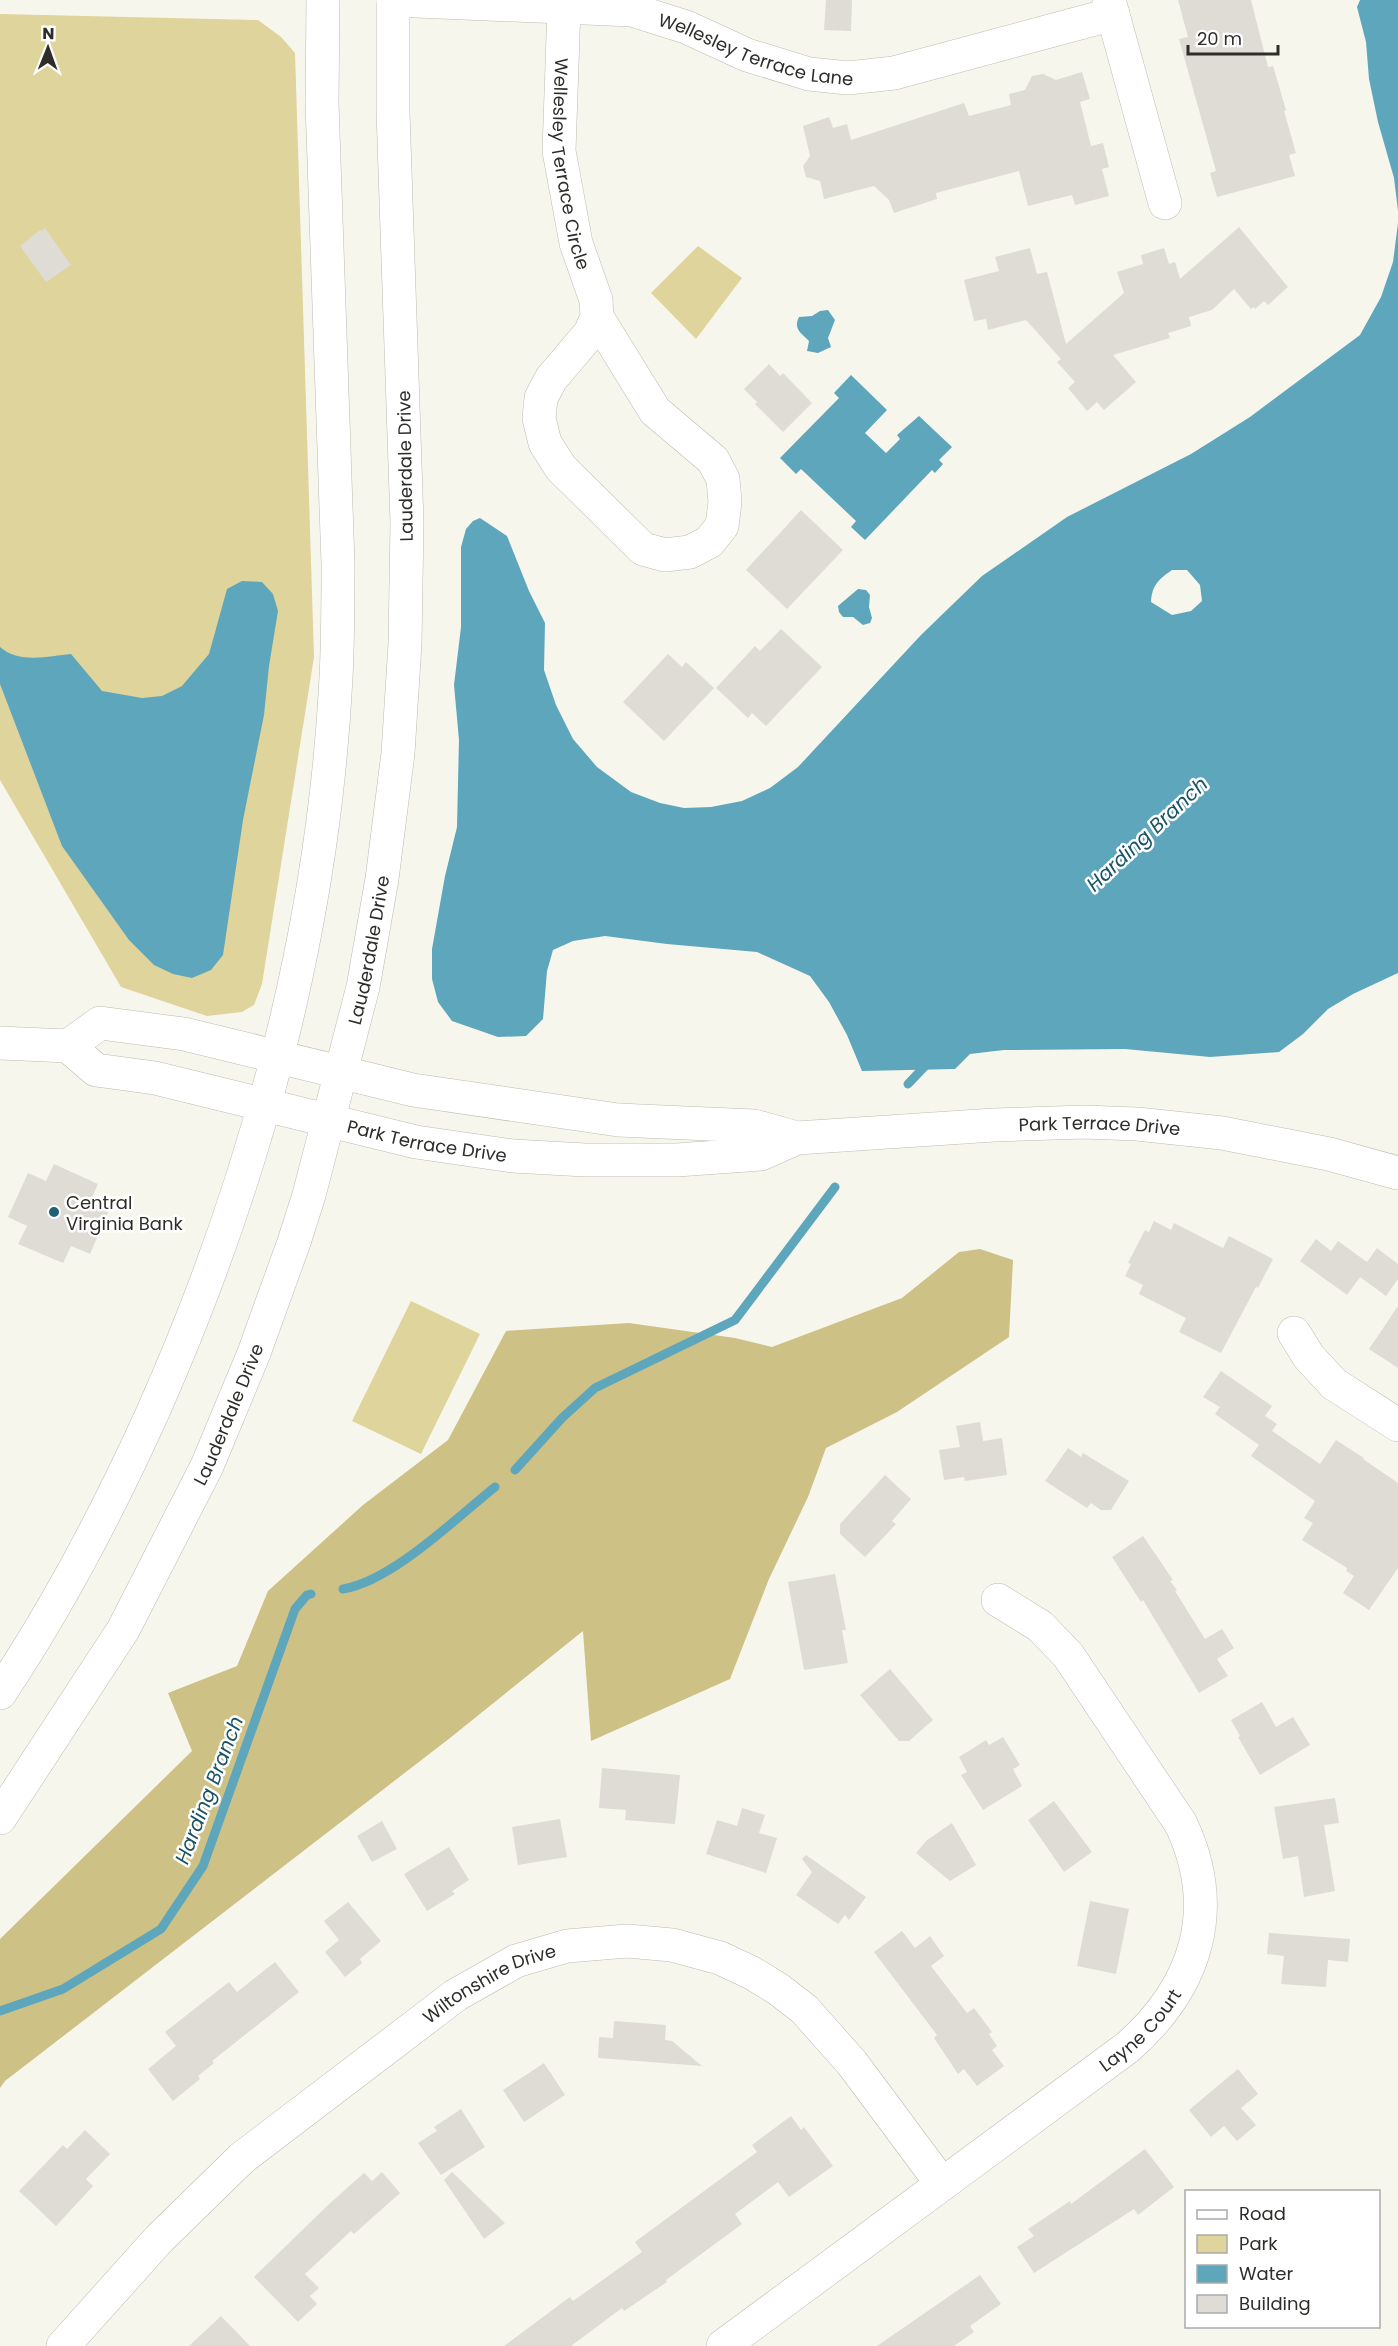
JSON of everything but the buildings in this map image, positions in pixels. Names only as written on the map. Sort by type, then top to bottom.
[{"type":"street","points":[[0,1693],[61,1596],[140,1441],[183,1345],[221,1244],[264,1105],[293,990],[321,831],[331,752],[336,679],[338,564],[322,103],[323,0]]},
{"type":"street","name":"Wellesley Terrace Lane","points":[[393,0],[632,10],[686,27],[747,55],[808,74],[848,78],[894,73],[1111,7]]},
{"type":"street","name":"Lauderdale Drive","points":[[0,1818],[123,1630],[207,1466],[250,1362],[294,1242],[309,1195],[363,987],[382,879],[398,753],[405,644],[407,523],[393,112],[393,0]]},
{"type":"street","name":"Wellesley Terrace Circle","points":[[564,6],[559,151],[576,243],[596,300],[597,317],[590,333],[550,379],[541,398],[540,418],[545,443],[561,468],[643,549],[665,555],[690,552],[709,542],[722,526],[723,480],[712,460],[655,411],[597,317]]},
{"type":"street","points":[[1111,7],[1166,203]]},
{"type":"street","name":"Park Terrace Drive","points":[[797,1138],[761,1154],[677,1160],[585,1160],[513,1156],[416,1142],[155,1078],[96,1070],[68,1046],[100,1023],[184,1034],[412,1090],[618,1120],[754,1126],[797,1138],[994,1125],[1084,1122],[1137,1124],[1233,1135],[1329,1154],[1398,1173]]},
{"type":"street","points":[[0,1043],[68,1046]]},
{"type":"street","points":[[1294,1333],[1309,1357],[1334,1384],[1398,1425]]},
{"type":"street","name":"Layne Court","points":[[723,2346],[1128,2046],[1150,2027],[1183,1981],[1196,1946],[1199,1930],[1197,1868],[1190,1843],[1181,1824],[1068,1655],[1040,1626],[998,1600]]},
{"type":"street","name":"Wiltonshire Drive","points":[[63,2346],[159,2239],[242,2158],[456,1995],[516,1961],[567,1947],[627,1941],[672,1945],[720,1958],[752,1973],[778,1989],[804,2009],[852,2063],[942,2184]]},
{"type":"green space","points":[[0,14],[258,20],[281,37],[295,53],[314,657],[262,984],[254,1005],[242,1012],[207,1016],[121,987],[0,780]]},
{"type":"green space","points":[[698,246],[742,278],[696,339],[651,293]]},
{"type":"green space","points":[[411,1301],[480,1334],[421,1454],[352,1421]]},
{"type":"shaded area","points":[[980,1249],[1013,1260],[1009,1337],[897,1412],[826,1448],[808,1497],[769,1579],[730,1679],[591,1741],[583,1631],[450,1738],[5,2081],[0,2088],[0,1939],[192,1751],[168,1693],[237,1666],[268,1591],[363,1505],[448,1440],[506,1331],[629,1323],[735,1338],[772,1347],[902,1298],[959,1252]]},
{"type":"water","points":[[1360,0],[1398,0],[1398,211],[1394,178],[1378,122],[1369,79],[1366,42],[1357,7]]},
{"type":"water","points":[[1398,223],[1398,973],[1353,994],[1328,1009],[1303,1034],[1279,1052],[1210,1057],[1125,1049],[1004,1050],[970,1054],[955,1069],[862,1071],[847,1035],[829,1002],[810,976],[757,952],[605,936],[573,941],[553,950],[547,971],[543,1019],[526,1036],[498,1037],[452,1021],[438,1002],[432,979],[432,949],[445,876],[457,827],[459,740],[454,685],[461,627],[461,547],[466,529],[473,521],[480,518],[507,536],[529,591],[545,623],[544,670],[556,705],[573,739],[597,767],[631,792],[660,803],[684,808],[711,807],[742,801],[770,788],[798,767],[921,635],[982,576],[1067,517],[1191,454],[1250,417],[1360,335],[1381,297],[1393,262]],"holes":[[[1172,570],[1187,570],[1200,585],[1202,601],[1191,611],[1172,615],[1151,602],[1155,587],[1163,576]]]},
{"type":"water","points":[[828,310],[835,320],[828,338],[831,347],[818,353],[807,351],[809,341],[797,328],[799,317],[812,316],[820,311]]},
{"type":"water","points":[[851,375],[887,410],[865,433],[886,453],[900,439],[897,435],[919,416],[952,447],[939,460],[943,464],[935,473],[932,470],[865,540],[851,527],[856,521],[801,469],[796,474],[780,458],[839,398],[834,393]]},
{"type":"water","points":[[242,581],[262,582],[273,594],[278,611],[264,715],[243,820],[223,955],[211,970],[192,978],[173,974],[154,965],[129,940],[62,846],[0,684],[0,647],[16,656],[25,657],[71,654],[102,691],[142,698],[162,696],[182,686],[209,654],[227,589]]},
{"type":"water","points":[[858,589],[866,590],[870,595],[869,607],[872,618],[870,623],[863,625],[853,617],[843,617],[838,606]]},
{"type":"waterway","name":"Harding Branch","points":[[908,1084],[927,1064]]},
{"type":"waterway","name":"Harding Branch","points":[[515,1470],[562,1418],[595,1388],[735,1320],[835,1187]]},
{"type":"waterway","name":"Harding Branch","points":[[343,1589],[362,1584],[402,1562],[495,1487]]},
{"type":"waterway","name":"Harding Branch","points":[[0,2011],[63,1989],[161,1929],[203,1866],[295,1609],[307,1595],[311,1594]]},
{"type":"place","name":"Central Virginia Bank","points":[[54,1212]]}]
